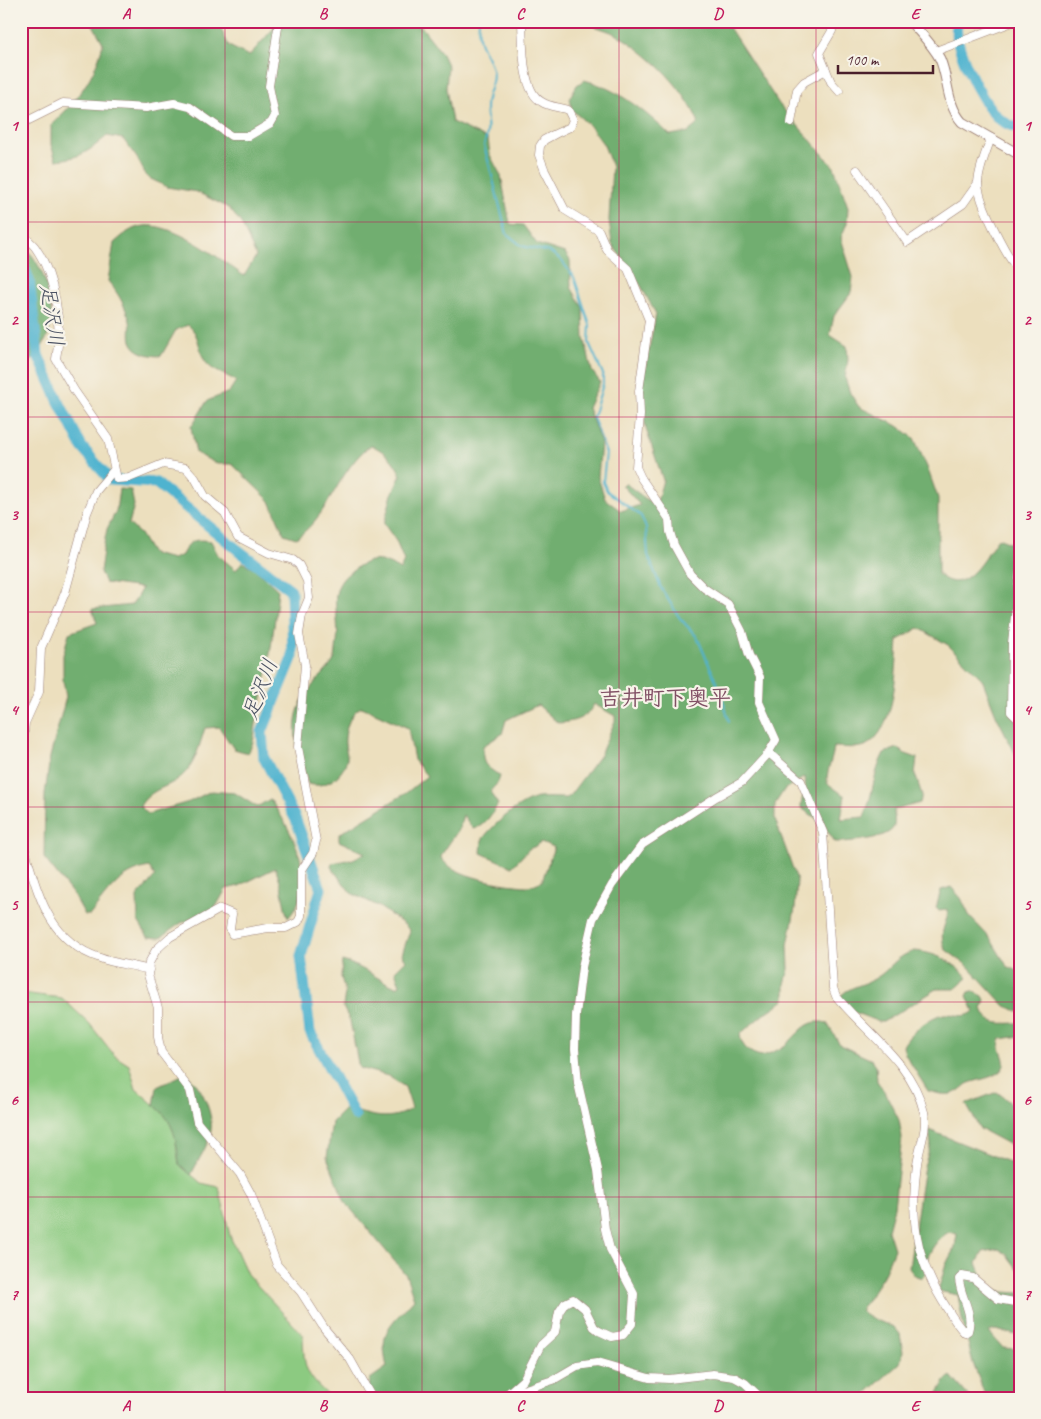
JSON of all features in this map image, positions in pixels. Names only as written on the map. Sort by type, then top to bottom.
[{"type":"main road","points":[[913,22],[940,49],[941,61],[955,114],[962,122],[1020,155]]},
{"type":"street","points":[[21,124],[63,103],[146,108],[174,103],[190,107],[231,136],[249,136],[271,123],[275,116],[269,86],[279,21]]},
{"type":"street","points":[[507,1394],[523,1380],[541,1345],[555,1332],[559,1312],[565,1303],[573,1299],[578,1302],[594,1327],[612,1337],[623,1335],[632,1324],[634,1294],[610,1249],[604,1229],[598,1170],[578,1083],[575,1049],[576,1015],[582,967],[593,919],[612,885],[642,846],[742,782],[769,753],[776,740],[758,702],[760,677],[749,655],[742,632],[728,604],[704,588],[690,574],[674,545],[669,519],[641,478],[636,467],[640,414],[639,391],[649,320],[628,270],[607,250],[599,231],[565,210],[545,171],[540,155],[540,146],[554,134],[570,127],[573,120],[568,110],[541,102],[532,91],[526,76],[522,21]]},
{"type":"street","points":[[830,21],[832,31],[820,51],[826,70],[839,92]]},
{"type":"street","points":[[940,49],[1014,21]]},
{"type":"street","points":[[791,123],[797,90],[804,82],[826,70]]},
{"type":"street","points":[[857,170],[907,242],[963,204],[978,184],[991,138]]},
{"type":"street","points":[[978,184],[980,195],[1008,257],[1020,271]]},
{"type":"street","points":[[21,234],[35,248],[55,295],[59,346],[56,359],[74,390],[108,438],[113,471],[118,480],[129,478],[163,464],[186,468],[206,496],[225,514],[238,536],[269,553],[293,560],[299,565],[306,581],[309,598],[302,615],[299,634],[305,664],[298,747],[316,841],[313,853],[302,871],[301,916],[298,922],[286,928],[268,928],[232,934],[230,929],[232,914],[220,909],[170,937],[156,950],[149,963],[148,970],[158,1008],[158,1037],[162,1052],[190,1090],[196,1122],[240,1174],[251,1194],[278,1265],[300,1292],[324,1328],[350,1359],[372,1398]]},
{"type":"street","points":[[21,758],[25,723],[39,692],[41,648],[65,593],[87,513],[96,491],[113,471]]},
{"type":"street","points":[[1020,571],[1012,643],[1011,712],[1020,721]]},
{"type":"street","points":[[769,753],[801,781],[823,832],[832,970],[836,996],[890,1052],[915,1088],[922,1105],[925,1122],[915,1183],[915,1212],[919,1253],[931,1284],[952,1317],[965,1333],[968,1331],[970,1318],[959,1285],[959,1279],[962,1276],[973,1278],[998,1299],[1020,1304]]},
{"type":"street","points":[[21,838],[40,901],[61,935],[79,949],[100,959],[148,970]]},
{"type":"street","points":[[498,1398],[554,1380],[578,1366],[597,1363],[649,1378],[669,1379],[713,1374],[734,1377],[745,1383],[761,1398]]},
{"type":"green space","points":[[91,21],[217,21],[229,46],[249,56],[280,21],[417,21],[441,52],[448,67],[446,88],[452,122],[488,139],[490,155],[501,176],[510,224],[523,225],[537,244],[565,253],[570,260],[571,287],[583,308],[584,337],[592,371],[600,382],[588,408],[601,443],[598,477],[605,499],[621,511],[640,505],[622,485],[626,484],[653,504],[657,501],[663,480],[646,429],[640,394],[656,314],[641,286],[612,244],[609,220],[612,167],[604,145],[590,126],[572,110],[570,97],[577,85],[584,80],[608,89],[630,102],[670,135],[688,132],[699,123],[677,86],[645,54],[616,34],[577,21],[725,21],[779,104],[834,167],[848,207],[847,223],[841,238],[853,277],[851,293],[834,316],[830,335],[847,346],[848,360],[845,378],[850,393],[859,407],[898,426],[914,438],[938,498],[938,574],[948,580],[957,582],[965,579],[973,573],[998,538],[1020,547],[1020,763],[996,715],[982,679],[948,645],[919,628],[898,640],[895,683],[889,714],[883,727],[875,738],[865,746],[854,748],[834,747],[827,783],[845,796],[841,819],[864,817],[880,761],[884,753],[898,748],[903,753],[917,758],[915,774],[922,795],[920,803],[894,810],[894,826],[891,831],[885,834],[868,839],[835,842],[822,822],[801,808],[805,777],[784,790],[775,804],[775,819],[797,880],[795,909],[788,945],[789,969],[785,984],[785,1000],[740,1034],[742,1043],[750,1052],[762,1056],[784,1046],[808,1025],[820,1022],[827,1023],[840,1045],[872,1060],[876,1065],[877,1081],[899,1120],[902,1137],[894,1207],[888,1230],[894,1249],[883,1276],[860,1311],[875,1320],[894,1327],[900,1334],[903,1352],[900,1363],[861,1398],[368,1398],[370,1379],[387,1367],[384,1344],[388,1329],[414,1299],[406,1275],[345,1202],[327,1157],[332,1122],[346,1108],[380,1117],[388,1117],[404,1113],[412,1108],[405,1087],[388,1076],[359,1068],[350,1021],[343,1007],[345,992],[341,977],[342,961],[356,966],[396,987],[400,985],[395,971],[406,960],[402,954],[410,931],[405,925],[378,906],[351,893],[331,867],[332,863],[353,859],[365,853],[339,841],[339,834],[406,793],[427,776],[414,760],[408,728],[362,707],[351,717],[347,728],[345,746],[347,759],[342,771],[327,783],[321,785],[308,784],[298,748],[296,725],[297,713],[302,702],[309,690],[330,667],[335,658],[338,630],[336,599],[341,582],[359,566],[370,561],[385,562],[400,570],[404,561],[396,541],[384,524],[392,494],[401,475],[389,457],[371,445],[350,467],[317,518],[308,529],[296,538],[284,534],[270,501],[232,464],[217,464],[196,453],[191,427],[207,401],[229,392],[236,381],[208,365],[195,333],[188,325],[176,330],[161,356],[139,351],[133,345],[127,313],[118,294],[108,281],[114,243],[125,233],[133,229],[145,226],[160,227],[191,240],[244,276],[256,256],[241,223],[229,208],[197,192],[167,187],[147,177],[137,158],[123,139],[107,136],[84,153],[72,158],[56,160],[51,145],[51,125],[84,88],[100,55],[103,43]],"holes":[[[594,704],[615,716],[615,721],[600,755],[567,798],[538,798],[524,803],[499,821],[482,840],[481,853],[512,867],[530,848],[541,842],[554,847],[542,881],[527,886],[480,879],[456,870],[447,865],[441,858],[459,829],[463,815],[473,829],[477,828],[487,820],[498,804],[491,791],[500,776],[484,761],[483,746],[502,734],[506,720],[538,705],[558,723],[579,719],[588,713]]]},
{"type":"green space","points":[[21,243],[34,258],[44,278],[48,289],[51,313],[48,335],[28,366],[21,381]]},
{"type":"green space","points":[[119,489],[131,490],[134,505],[129,524],[140,534],[152,554],[173,559],[182,555],[193,541],[211,541],[218,555],[236,570],[242,562],[254,568],[278,590],[267,672],[253,741],[248,753],[234,749],[219,727],[205,728],[196,754],[186,772],[175,781],[154,792],[140,806],[148,814],[189,802],[211,791],[235,793],[257,807],[270,799],[295,842],[303,873],[302,889],[298,904],[288,918],[280,880],[275,868],[239,886],[226,889],[213,912],[181,923],[160,938],[148,937],[138,921],[137,897],[155,876],[149,867],[122,879],[109,891],[90,915],[85,915],[75,897],[44,858],[45,794],[50,757],[66,697],[63,680],[63,655],[69,633],[97,623],[92,609],[132,605],[142,588],[105,583],[100,572],[107,529],[116,511]]},
{"type":"green space","points":[[951,887],[961,898],[970,917],[990,938],[1007,966],[1020,972],[1020,1012],[1005,1006],[967,965],[946,950],[942,937],[947,910],[939,911],[936,908],[941,890]]},
{"type":"green space","points":[[914,951],[929,953],[944,959],[957,967],[968,978],[955,989],[937,989],[883,1022],[841,1007],[838,999],[846,991],[871,981],[881,975],[902,956]]},
{"type":"green space","points":[[973,991],[983,996],[985,1000],[982,1008],[984,1014],[992,1021],[996,1023],[1020,1023],[1020,1036],[1001,1039],[1000,1045],[1004,1065],[998,1073],[967,1084],[953,1093],[942,1094],[928,1091],[905,1054],[903,1046],[915,1031],[938,1015],[960,1016],[971,1014],[974,1011],[967,996],[969,992]]},
{"type":"green space","points":[[21,993],[62,998],[89,1023],[115,1056],[129,1065],[136,1089],[167,1116],[175,1135],[179,1164],[201,1183],[219,1187],[230,1236],[247,1274],[303,1335],[305,1364],[308,1371],[316,1383],[331,1398],[21,1398]]},
{"type":"green space","points":[[184,1074],[200,1090],[209,1109],[211,1120],[210,1137],[191,1175],[179,1164],[173,1131],[161,1111],[154,1105],[157,1087]]},
{"type":"green space","points":[[997,1092],[1012,1104],[1016,1110],[1020,1121],[1020,1146],[1010,1145],[980,1129],[966,1104]]},
{"type":"green space","points":[[929,1130],[1011,1163],[1020,1185],[1020,1272],[1006,1254],[999,1249],[983,1252],[977,1263],[986,1285],[1003,1292],[1020,1293],[1020,1336],[996,1330],[989,1332],[1003,1348],[1017,1349],[1020,1353],[1020,1398],[986,1398],[973,1363],[958,1295],[938,1291],[946,1264],[955,1247],[957,1234],[949,1232],[934,1245],[927,1258],[925,1273],[922,1278],[914,1275],[909,1268],[924,1166],[931,1145]]},
{"type":"green space","points":[[951,1376],[970,1398],[935,1398],[945,1381]]},
{"type":"waterway","points":[[479,21],[480,42],[493,73],[486,105],[487,132],[484,145],[507,234],[522,246],[550,252],[561,260],[574,277],[590,325],[589,343],[603,374],[603,384],[593,417],[606,453],[603,482],[607,491],[641,516],[646,528],[648,555],[661,588],[679,617],[697,637],[720,690],[729,721]]},
{"type":"waterway","points":[[958,21],[956,30],[958,42],[975,85],[998,118],[1020,128]]},
{"type":"waterway","name":"足沢川","points":[[21,259],[29,280],[38,355],[82,447],[110,480],[156,483],[238,550],[291,590],[293,656],[262,732],[264,758],[296,820],[321,889],[301,956],[310,1032],[355,1116]]},
{"type":"district","name":"吉井町下奥平","points":[[665,698]]}]
